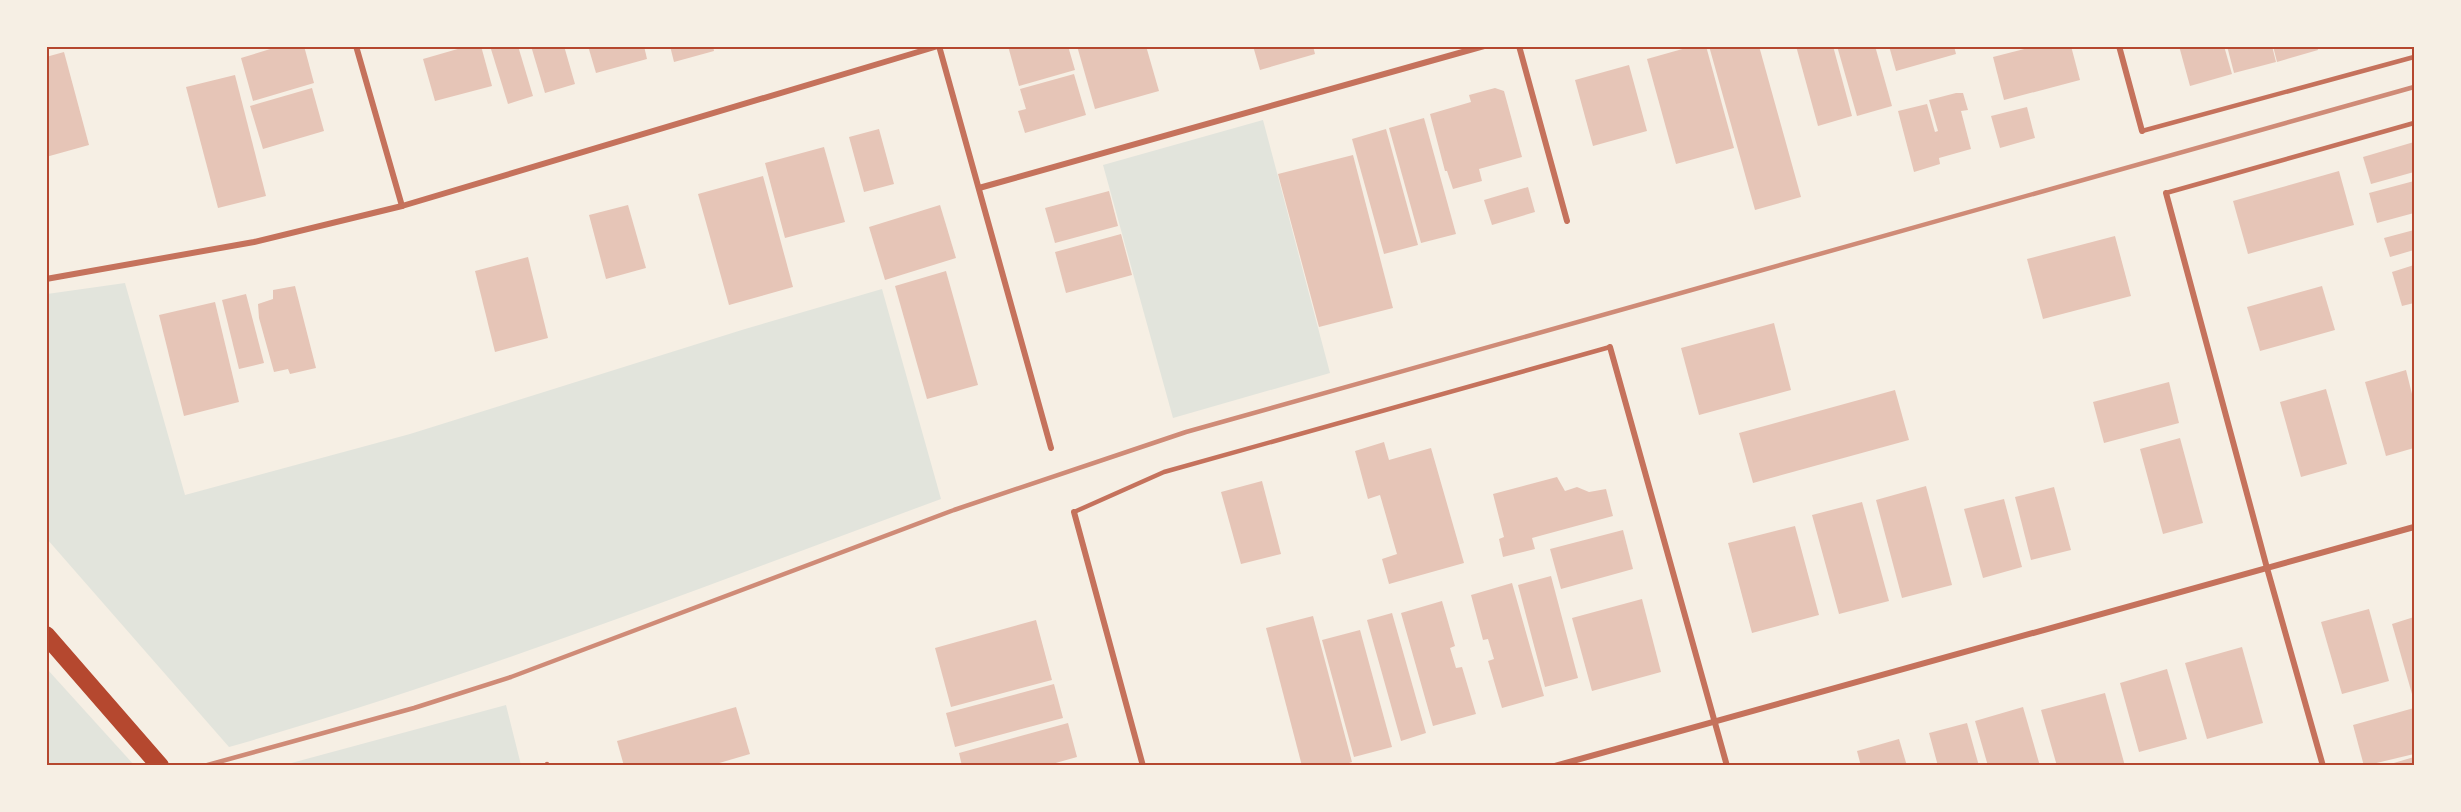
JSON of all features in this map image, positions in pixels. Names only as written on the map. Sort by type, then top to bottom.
[{"type":"highway","points":[[46,635],[160,765]]},
{"type":"street","points":[[356,46],[402,206]]},
{"type":"street","points":[[46,279],[254,242],[402,206],[939,46],[1051,448]]},
{"type":"street","points":[[979,188],[1485,46]]},
{"type":"street","points":[[1519,46],[1567,221]]},
{"type":"street","points":[[2119,46],[2142,131]]},
{"type":"street","points":[[2166,193],[2267,568],[2323,765]]},
{"type":"street","points":[[1610,348],[1726,765]]},
{"type":"street","points":[[1074,512],[1143,765]]},
{"type":"street","points":[[1555,765],[2415,527]]},
{"type":"lane","points":[[2142,131],[2415,57]]},
{"type":"lane","points":[[2166,193],[2415,123]]},
{"type":"lane","points":[[1074,512],[1164,472],[1610,348]]},
{"type":"shaded area","points":[[1263,120],[1330,373],[1173,418],[1103,165]]},
{"type":"shaded area","points":[[125,283],[185,495],[410,434],[745,329],[882,289],[941,499],[676,598],[498,661],[229,747],[47,539],[47,294]]},
{"type":"shaded area","points":[[47,669],[134,765],[47,765]]},
{"type":"shaded area","points":[[506,705],[521,765],[284,765]]},
{"type":"building","points":[[280,46],[304,46],[314,83],[253,101],[241,58]]},
{"type":"building","points":[[468,46],[481,46],[492,86],[435,101],[423,59]]},
{"type":"building","points":[[490,46],[518,46],[533,96],[508,104]]},
{"type":"building","points":[[531,46],[564,46],[575,84],[545,93]]},
{"type":"building","points":[[588,46],[644,46],[647,59],[596,73]]},
{"type":"building","points":[[670,46],[713,46],[714,51],[674,62]]},
{"type":"building","points":[[1008,46],[1068,46],[1075,70],[1019,86]]},
{"type":"building","points":[[1077,46],[1146,46],[1159,91],[1095,109]]},
{"type":"building","points":[[1253,46],[1313,46],[1315,54],[1260,70]]},
{"type":"building","points":[[1693,46],[1706,46],[1734,148],[1676,164],[1647,59]]},
{"type":"building","points":[[1709,46],[1759,46],[1801,197],[1755,210]]},
{"type":"building","points":[[1796,46],[1833,46],[1852,116],[1818,126]]},
{"type":"building","points":[[1837,46],[1875,46],[1892,106],[1857,116]]},
{"type":"building","points":[[1889,46],[1954,46],[1956,54],[1896,71]]},
{"type":"building","points":[[2036,46],[2071,46],[2080,80],[2004,100],[1993,57]]},
{"type":"building","points":[[2179,46],[2224,46],[2232,74],[2190,86]]},
{"type":"building","points":[[2227,46],[2272,46],[2276,62],[2234,73]]},
{"type":"building","points":[[2273,46],[2317,46],[2318,50],[2277,62]]},
{"type":"building","points":[[64,52],[89,145],[46,157],[46,57]]},
{"type":"building","points":[[1629,65],[1647,131],[1593,146],[1575,80]]},
{"type":"building","points":[[1074,74],[1086,115],[1025,133],[1018,111],[1026,109],[1020,89]]},
{"type":"building","points":[[235,75],[266,196],[218,208],[186,87]]},
{"type":"building","points":[[312,88],[324,131],[263,149],[250,106]]},
{"type":"building","points":[[1495,88],[1504,91],[1522,157],[1479,169],[1482,181],[1453,189],[1447,171],[1445,171],[1430,114],[1471,102],[1469,95]]},
{"type":"building","points":[[1963,93],[1968,110],[1961,111],[1971,149],[1939,158],[1940,164],[1914,172],[1898,111],[1927,104],[1935,132],[1938,131],[1929,100]]},
{"type":"building","points":[[2027,107],[2035,138],[2000,148],[1991,116]]},
{"type":"building","points":[[1424,118],[1456,234],[1421,243],[1389,128]]},
{"type":"building","points":[[879,129],[894,184],[864,192],[849,137]]},
{"type":"building","points":[[1386,129],[1418,245],[1384,254],[1352,139]]},
{"type":"building","points":[[2414,142],[2414,172],[2371,184],[2363,157]]},
{"type":"building","points":[[824,147],[845,222],[785,238],[765,163]]},
{"type":"building","points":[[1353,155],[1393,308],[1319,327],[1278,174]]},
{"type":"building","points":[[2339,171],[2354,225],[2248,254],[2233,201]]},
{"type":"building","points":[[763,176],[793,287],[729,305],[698,194]]},
{"type":"building","points":[[2414,181],[2414,213],[2377,223],[2369,193]]},
{"type":"building","points":[[1528,187],[1535,212],[1492,225],[1484,200]]},
{"type":"building","points":[[1109,191],[1118,226],[1055,243],[1045,208]]},
{"type":"building","points":[[628,205],[646,268],[606,279],[589,215]]},
{"type":"building","points":[[940,205],[956,258],[885,280],[869,227]]},
{"type":"building","points":[[2414,230],[2414,250],[2390,257],[2384,238]]},
{"type":"building","points":[[1121,234],[1132,275],[1066,293],[1055,252]]},
{"type":"building","points":[[2115,236],[2131,296],[2043,319],[2027,259]]},
{"type":"building","points":[[528,257],[548,338],[495,352],[475,271]]},
{"type":"building","points":[[2414,265],[2414,303],[2402,306],[2392,272]]},
{"type":"building","points":[[946,271],[978,385],[927,399],[895,286]]},
{"type":"building","points":[[295,286],[316,368],[290,374],[288,369],[274,372],[259,318],[258,304],[273,299],[273,290]]},
{"type":"building","points":[[2322,286],[2335,330],[2260,351],[2247,307]]},
{"type":"building","points":[[246,294],[264,363],[239,369],[222,300]]},
{"type":"building","points":[[215,302],[239,402],[184,416],[159,315]]},
{"type":"building","points":[[1774,323],[1791,390],[1699,415],[1681,348]]},
{"type":"building","points":[[2406,370],[2414,402],[2414,448],[2386,456],[2365,382]]},
{"type":"building","points":[[2169,382],[2179,423],[2104,443],[2093,402]]},
{"type":"building","points":[[2326,389],[2347,464],[2301,477],[2280,402]]},
{"type":"building","points":[[1895,390],[1909,440],[1753,483],[1739,433]]},
{"type":"building","points":[[2180,438],[2203,523],[2163,534],[2140,449]]},
{"type":"building","points":[[1384,442],[1389,460],[1431,448],[1464,563],[1389,584],[1382,559],[1397,554],[1380,495],[1368,499],[1355,451]]},
{"type":"building","points":[[1557,477],[1565,491],[1577,487],[1589,492],[1606,489],[1613,516],[1532,538],[1535,549],[1503,557],[1499,539],[1504,537],[1493,494]]},
{"type":"building","points":[[1262,481],[1281,554],[1241,564],[1221,492]]},
{"type":"building","points":[[1926,486],[1952,585],[1902,598],[1876,500]]},
{"type":"building","points":[[2054,487],[2071,550],[2031,560],[2015,497]]},
{"type":"building","points":[[2004,499],[2022,567],[1983,578],[1964,509]]},
{"type":"building","points":[[1862,502],[1889,601],[1839,614],[1812,515]]},
{"type":"building","points":[[1795,526],[1819,615],[1752,633],[1728,543]]},
{"type":"building","points":[[1623,530],[1633,569],[1561,589],[1550,549]]},
{"type":"building","points":[[1551,576],[1578,678],[1545,687],[1518,585]]},
{"type":"building","points":[[1512,583],[1544,696],[1502,708],[1488,661],[1494,659],[1488,639],[1483,640],[1471,595]]},
{"type":"building","points":[[1642,599],[1661,672],[1592,691],[1572,618]]},
{"type":"building","points":[[1442,601],[1455,646],[1450,648],[1456,668],[1462,667],[1476,714],[1433,726],[1401,613]]},
{"type":"building","points":[[2369,609],[2389,681],[2342,694],[2321,622]]},
{"type":"building","points":[[1392,613],[1426,733],[1401,741],[1367,620]]},
{"type":"building","points":[[1313,616],[1352,762],[1340,766],[1302,766],[1266,628]]},
{"type":"building","points":[[2414,617],[2414,701],[2392,624]]},
{"type":"building","points":[[1036,620],[1052,680],[951,707],[935,648]]},
{"type":"building","points":[[1360,630],[1392,747],[1354,757],[1322,640]]},
{"type":"building","points":[[2242,647],[2263,723],[2207,739],[2185,663]]},
{"type":"building","points":[[2167,669],[2187,739],[2139,752],[2120,683]]},
{"type":"building","points":[[1054,684],[1063,718],[955,747],[946,713]]},
{"type":"building","points":[[2105,693],[2125,766],[2057,766],[2041,710]]},
{"type":"building","points":[[736,707],[750,754],[709,766],[624,766],[617,741]]},
{"type":"building","points":[[2023,707],[2040,766],[1988,766],[1975,721]]},
{"type":"building","points":[[2414,708],[2414,754],[2364,766],[2353,725]]},
{"type":"building","points":[[1068,723],[1077,757],[1045,766],[962,766],[959,753]]},
{"type":"building","points":[[1967,723],[1979,766],[1938,766],[1929,733]]},
{"type":"building","points":[[1899,739],[1907,766],[1861,766],[1857,751]]},
{"type":"building","points":[[2414,757],[2414,766],[2387,766],[2387,765]]},
{"type":"railway","points":[[204,766],[414,708],[511,677],[954,510],[1186,432],[2414,87]]}]
